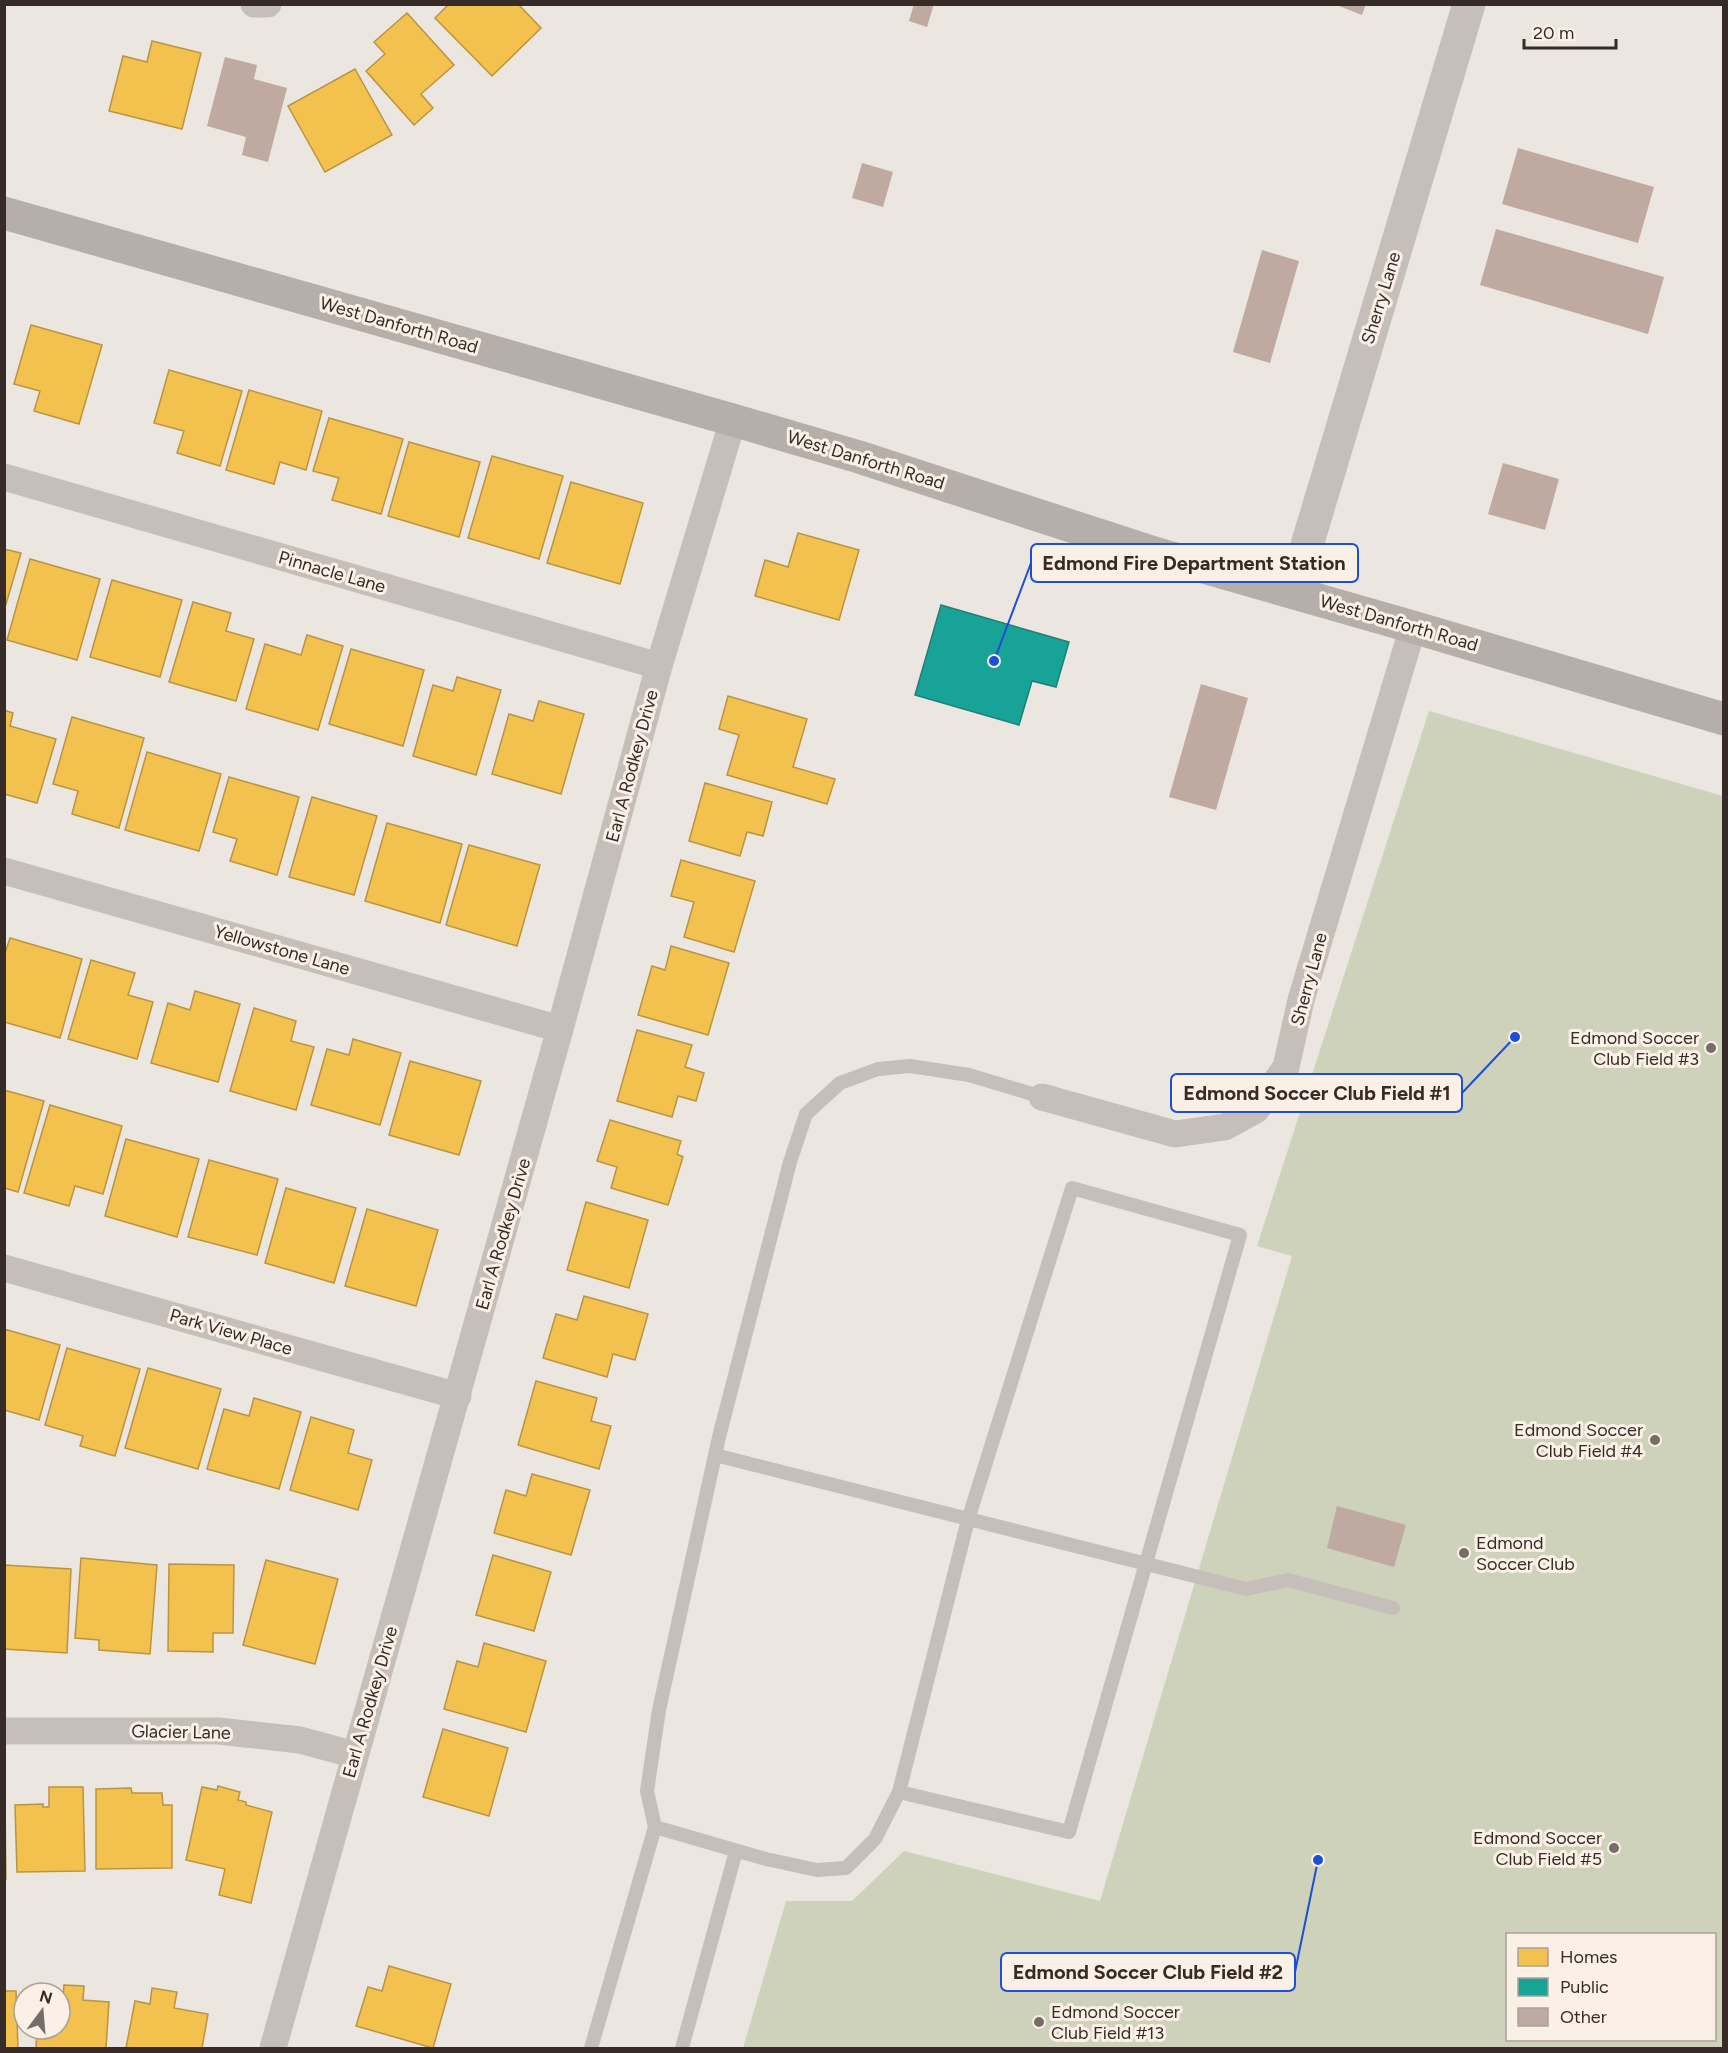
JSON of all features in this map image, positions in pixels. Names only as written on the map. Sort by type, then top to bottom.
[{"type":"main road","name":"West Danforth Road","points":[[4,213],[859,457],[1151,552],[1724,720]]},
{"type":"street","points":[[254,4],[268,4]]},
{"type":"street","name":"Sherry Lane","points":[[1293,592],[1469,4]]},
{"type":"street","name":"Earl A Rodkey Drive","points":[[273,2049],[458,1396],[659,666],[733,420]]},
{"type":"street","name":"Pinnacle Lane","points":[[4,477],[659,666]]},
{"type":"street","name":"Sherry Lane","points":[[1042,1097],[1175,1134],[1225,1127],[1256,1110],[1286,1067],[1301,1000],[1413,627]]},
{"type":"street","name":"Yellowstone Lane","points":[[4,870],[560,1029]]},
{"type":"street","name":"Park View Place","points":[[4,1268],[458,1396]]},
{"type":"street","name":"Glacier Lane","points":[[4,1731],[218,1731],[300,1740],[355,1755]]},
{"type":"lane","points":[[591,2049],[655,1827],[647,1791],[659,1710],[714,1455],[790,1162],[806,1114],[840,1083],[878,1069],[910,1066],[969,1075],[1042,1097]]},
{"type":"lane","points":[[655,1827],[736,1851],[818,1870],[846,1868],[875,1839],[899,1792],[968,1520],[1072,1188],[1240,1235],[1069,1832],[899,1792]]},
{"type":"lane","points":[[714,1455],[1246,1589],[1288,1580],[1393,1608]]},
{"type":"lane","points":[[682,2049],[736,1851]]},
{"type":"green space","name":"Edmond Soccer Club","points":[[1429,711],[1723,796],[1723,2048],[743,2048],[786,1901],[852,1901],[904,1851],[1100,1901],[1292,1256],[1257,1246]]},
{"type":"building: Homes","points":[[449,4],[518,4],[541,28],[492,76],[435,18]]},
{"type":"building: Homes","points":[[407,13],[454,65],[421,94],[433,108],[414,125],[366,71],[385,54],[374,42]]},
{"type":"building: Homes","points":[[152,41],[201,53],[182,129],[109,111],[123,56],[147,62]]},
{"type":"building: Homes","points":[[355,69],[392,135],[325,172],[288,106]]},
{"type":"building: Homes","points":[[31,325],[102,345],[79,424],[34,411],[40,391],[14,384]]},
{"type":"building: Homes","points":[[169,370],[242,391],[220,466],[177,453],[184,431],[154,423]]},
{"type":"building: Homes","points":[[249,390],[322,411],[306,470],[280,462],[274,484],[226,470]]},
{"type":"building: Homes","points":[[329,418],[403,439],[381,514],[332,500],[339,478],[313,471]]},
{"type":"building: Homes","points":[[409,442],[480,462],[459,537],[388,516]]},
{"type":"building: Homes","points":[[492,456],[563,476],[539,559],[468,538]]},
{"type":"building: Homes","points":[[571,482],[643,503],[620,584],[547,563]]},
{"type":"building: Homes","points":[[798,533],[859,550],[839,620],[755,596],[765,560],[788,567]]},
{"type":"building: Homes","points":[[4,549],[21,553],[4,611]]},
{"type":"building: Homes","points":[[30,559],[100,579],[77,660],[7,640]]},
{"type":"building: Homes","points":[[112,580],[182,600],[160,677],[90,657]]},
{"type":"building: Homes","points":[[193,602],[231,613],[226,631],[254,639],[236,701],[169,682]]},
{"type":"building: Homes","points":[[307,635],[343,646],[318,730],[246,709],[265,644],[301,655]]},
{"type":"building: Homes","points":[[351,649],[424,670],[403,746],[329,724]]},
{"type":"building: Homes","points":[[457,677],[501,690],[476,775],[413,756],[433,685],[453,691]]},
{"type":"building: Homes","points":[[728,696],[807,719],[793,767],[835,779],[827,804],[727,775],[739,735],[719,729]]},
{"type":"building: Homes","points":[[539,701],[584,714],[561,794],[492,774],[509,714],[533,721]]},
{"type":"building: Homes","points":[[4,710],[13,713],[10,726],[56,739],[37,803],[4,794]]},
{"type":"building: Homes","points":[[72,717],[144,738],[119,828],[72,814],[78,791],[53,784]]},
{"type":"building: Homes","points":[[147,752],[221,774],[199,851],[125,830]]},
{"type":"building: Homes","points":[[229,777],[299,797],[277,875],[230,861],[237,839],[213,832]]},
{"type":"building: Homes","points":[[705,783],[772,802],[763,836],[747,832],[740,856],[689,841]]},
{"type":"building: Homes","points":[[312,797],[377,816],[354,895],[289,877]]},
{"type":"building: Homes","points":[[387,823],[462,844],[440,923],[365,901]]},
{"type":"building: Homes","points":[[469,845],[540,865],[517,946],[446,925]]},
{"type":"building: Homes","points":[[681,860],[755,881],[734,952],[684,937],[694,902],[671,896]]},
{"type":"building: Homes","points":[[10,938],[82,959],[60,1038],[4,1022],[4,956]]},
{"type":"building: Homes","points":[[671,946],[729,963],[708,1035],[638,1015],[652,966],[665,970]]},
{"type":"building: Homes","points":[[91,960],[135,973],[128,995],[153,1002],[137,1059],[68,1039]]},
{"type":"building: Homes","points":[[195,991],[240,1004],[218,1082],[151,1063],[168,1003],[190,1010]]},
{"type":"building: Homes","points":[[254,1008],[296,1021],[291,1041],[314,1047],[296,1110],[230,1091]]},
{"type":"building: Homes","points":[[637,1030],[692,1045],[685,1067],[704,1073],[696,1101],[678,1096],[672,1117],[617,1101]]},
{"type":"building: Homes","points":[[353,1039],[401,1053],[380,1125],[311,1105],[327,1049],[349,1055]]},
{"type":"building: Homes","points":[[410,1061],[481,1081],[459,1155],[389,1135]]},
{"type":"building: Homes","points":[[4,1090],[44,1101],[18,1192],[4,1188]]},
{"type":"building: Homes","points":[[50,1105],[122,1126],[103,1194],[75,1186],[69,1206],[24,1193]]},
{"type":"building: Homes","points":[[610,1120],[681,1141],[677,1154],[683,1157],[668,1205],[611,1188],[617,1167],[597,1161]]},
{"type":"building: Homes","points":[[126,1139],[199,1159],[177,1237],[105,1216]]},
{"type":"building: Homes","points":[[209,1160],[278,1179],[257,1255],[188,1237]]},
{"type":"building: Homes","points":[[286,1188],[356,1208],[334,1283],[265,1263]]},
{"type":"building: Homes","points":[[586,1202],[648,1220],[629,1288],[567,1270]]},
{"type":"building: Homes","points":[[367,1209],[438,1230],[416,1306],[345,1286]]},
{"type":"building: Homes","points":[[584,1296],[648,1314],[635,1360],[613,1354],[607,1377],[543,1358],[556,1314],[577,1320]]},
{"type":"building: Homes","points":[[4,1329],[60,1345],[39,1420],[4,1410]]},
{"type":"building: Homes","points":[[67,1348],[140,1369],[115,1456],[80,1446],[83,1436],[45,1425]]},
{"type":"building: Homes","points":[[148,1368],[221,1389],[198,1469],[125,1448]]},
{"type":"building: Homes","points":[[536,1381],[597,1398],[591,1421],[611,1426],[599,1469],[518,1445]]},
{"type":"building: Homes","points":[[254,1398],[301,1412],[279,1489],[207,1469],[224,1409],[249,1416]]},
{"type":"building: Homes","points":[[311,1417],[354,1430],[348,1453],[372,1460],[358,1510],[290,1490]]},
{"type":"building: Homes","points":[[532,1474],[590,1490],[571,1555],[494,1533],[506,1490],[526,1496]]},
{"type":"building: Homes","points":[[493,1555],[551,1572],[534,1631],[476,1615]]},
{"type":"building: Homes","points":[[81,1558],[157,1565],[150,1654],[99,1650],[99,1640],[75,1638]]},
{"type":"building: Homes","points":[[266,1560],[338,1579],[315,1664],[243,1645]]},
{"type":"building: Homes","points":[[169,1564],[234,1565],[233,1633],[213,1633],[213,1652],[168,1651]]},
{"type":"building: Homes","points":[[4,1565],[71,1569],[67,1653],[4,1649]]},
{"type":"building: Homes","points":[[484,1643],[546,1661],[526,1732],[444,1709],[457,1661],[478,1667]]},
{"type":"building: Homes","points":[[443,1729],[508,1748],[489,1816],[423,1797]]},
{"type":"building: Homes","points":[[218,1786],[240,1792],[238,1800],[246,1802],[246,1805],[272,1812],[251,1903],[219,1895],[225,1869],[186,1860],[202,1787],[217,1790]]},
{"type":"building: Homes","points":[[49,1787],[83,1787],[85,1871],[17,1872],[15,1805],[43,1804],[43,1807],[49,1807]]},
{"type":"building: Homes","points":[[131,1788],[132,1793],[162,1793],[163,1805],[172,1805],[172,1868],[96,1869],[96,1789]]},
{"type":"building: Homes","points":[[5,1803],[6,1879],[4,1879]]},
{"type":"building: Homes","points":[[389,1966],[451,1984],[433,2048],[356,2026],[368,1987],[382,1991]]},
{"type":"building: Homes","points":[[72,1985],[84,1986],[83,2000],[109,2002],[106,2048],[36,2048],[36,2041],[72,2041]]},
{"type":"building: Homes","points":[[152,1988],[177,1992],[174,2008],[208,2014],[202,2048],[126,2048],[135,2001],[150,2004]]},
{"type":"building: Homes","points":[[4,1991],[12,1991],[12,2041],[18,2041],[18,2048],[4,2048]]},
{"type":"building: Public","points":[[941,605],[1069,642],[1056,687],[1032,681],[1019,725],[915,695]]},
{"type":"building: Other","points":[[914,4],[934,4],[927,27],[909,21]]},
{"type":"building: Other","points":[[1334,4],[1366,4],[1362,15]]},
{"type":"building: Other","points":[[225,57],[257,65],[254,79],[287,88],[268,162],[242,155],[246,137],[207,126]]},
{"type":"building: Other","points":[[1518,148],[1654,187],[1638,243],[1502,204]]},
{"type":"building: Other","points":[[862,163],[893,172],[883,207],[852,198]]},
{"type":"building: Other","points":[[1496,229],[1664,277],[1648,334],[1480,285]]},
{"type":"building: Other","points":[[1262,250],[1299,261],[1270,363],[1233,352]]},
{"type":"building: Other","points":[[1503,463],[1559,479],[1545,530],[1488,514]]},
{"type":"building: Other","points":[[1201,684],[1248,698],[1216,810],[1169,797]]},
{"type":"building: Other","points":[[1337,1506],[1406,1525],[1394,1567],[1327,1548]]},
{"type":"place","name":"Edmond Fire Department Station","points":[[994,661]]},
{"type":"place","name":"Edmond Soccer Club Field #1","points":[[1515,1037]]},
{"type":"place","name":"Edmond Soccer Club Field #3","points":[[1711,1048]]},
{"type":"place","name":"Edmond Soccer Club Field #4","points":[[1655,1440]]},
{"type":"place","name":"Edmond Soccer Club","points":[[1464,1553]]},
{"type":"place","name":"Edmond Soccer Club Field #5","points":[[1614,1848]]},
{"type":"place","name":"Edmond Soccer Club Field #2","points":[[1318,1860]]},
{"type":"place","name":"Edmond Soccer Club Field #13","points":[[1039,2022]]}]
